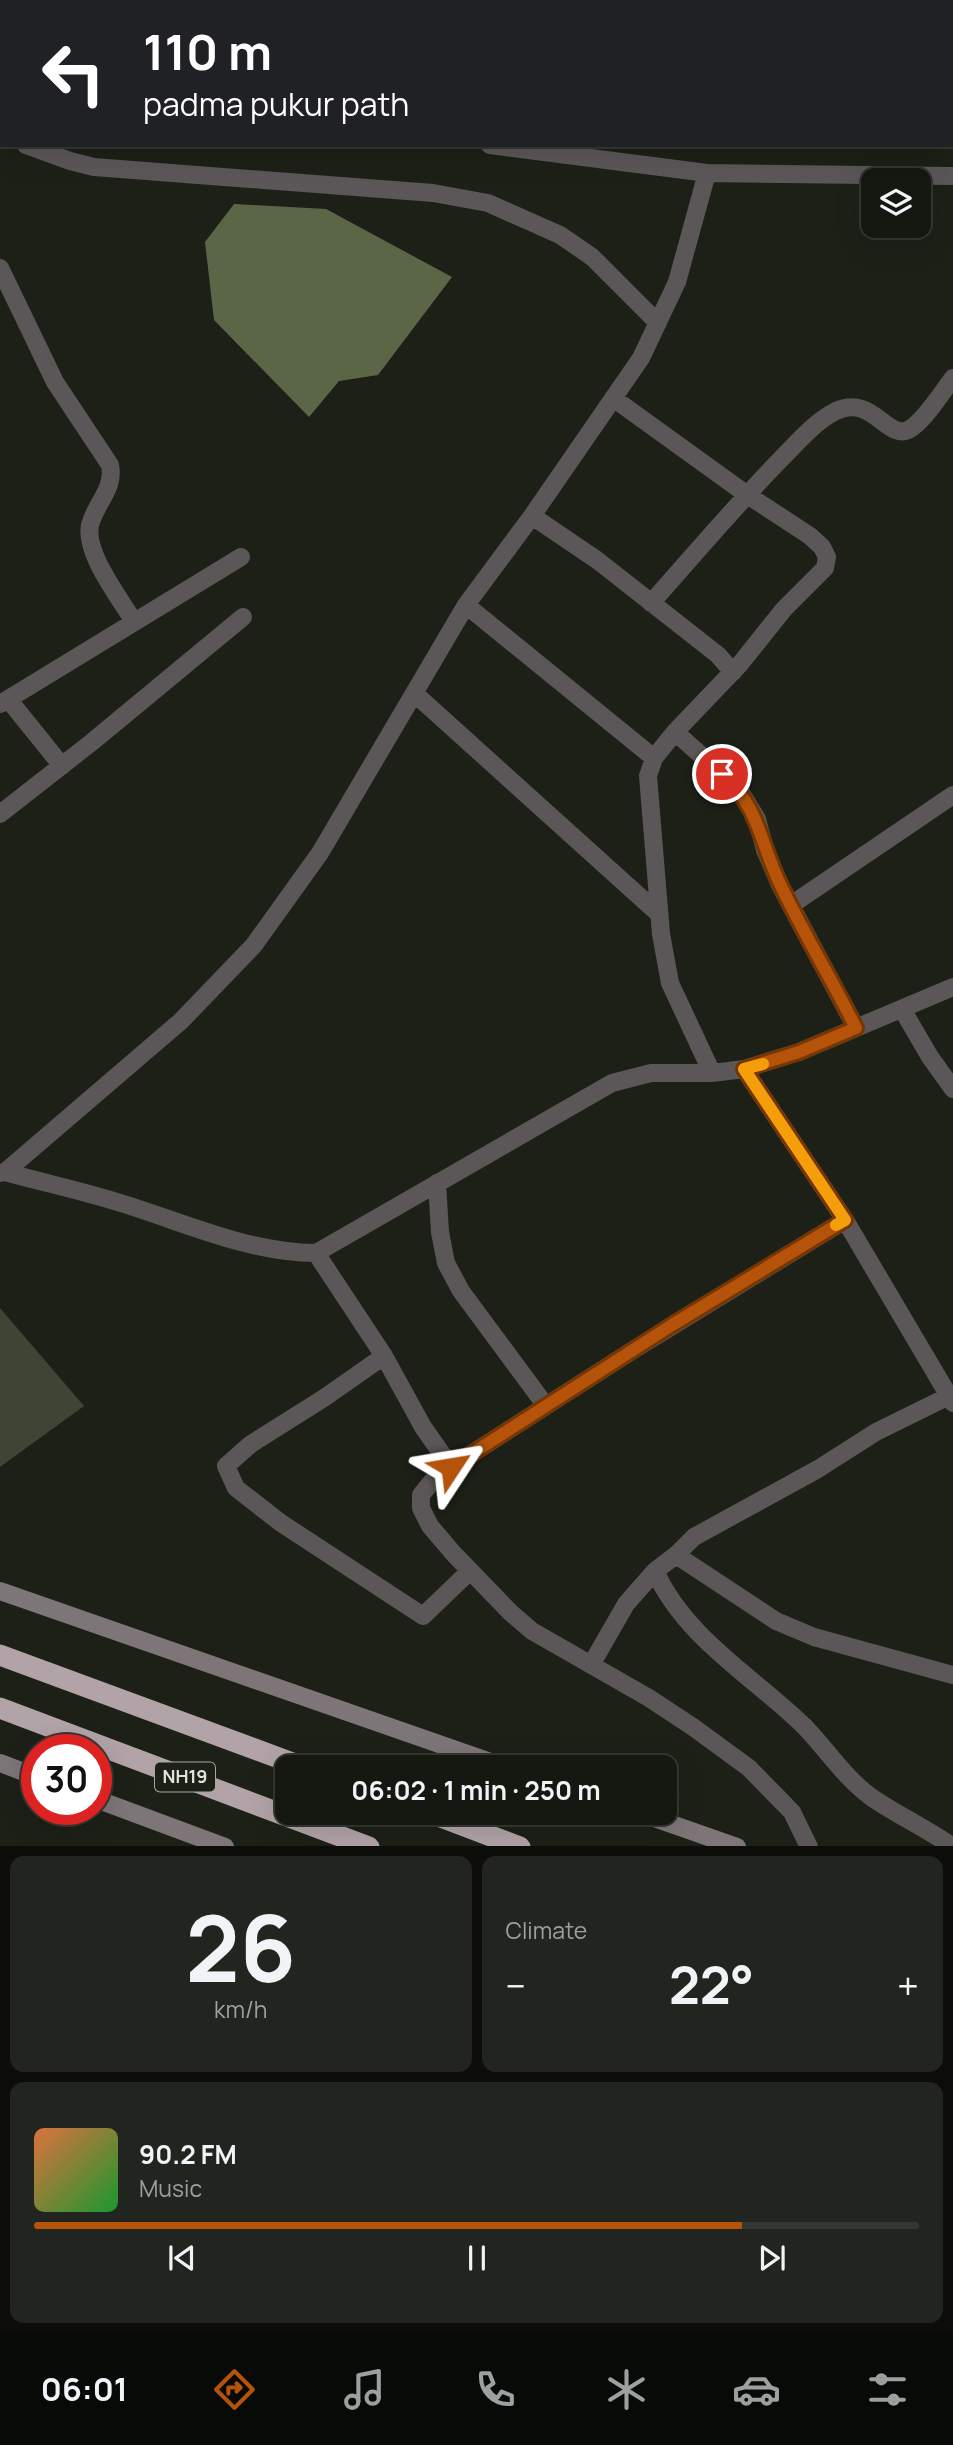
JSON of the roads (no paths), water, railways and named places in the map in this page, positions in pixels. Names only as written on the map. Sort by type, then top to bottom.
[{"type":"highway","name":"NH19","points":[[0,1655],[275,1757]]},
{"type":"highway","name":"NH19","points":[[0,1708],[369,1846]]},
{"type":"highway","points":[[463,1825],[520,1846]]},
{"type":"street","points":[[32,147],[94,167],[433,193],[488,203],[560,235],[592,257],[659,323]]},
{"type":"street","points":[[506,147],[707,173],[953,176]]},
{"type":"street","points":[[2,1172],[181,1021],[254,945],[320,853],[466,605],[532,516],[641,358],[677,282],[707,173]]},
{"type":"street","points":[[0,268],[55,382],[110,465],[113,476],[90,526],[90,544],[134,622]]},
{"type":"street","points":[[651,603],[746,494],[817,423],[836,411],[852,406],[866,410],[899,432],[906,431],[916,423],[953,378]]},
{"type":"street","points":[[613,398],[746,494],[810,536],[822,547],[827,557],[825,568],[784,609],[733,672],[675,732],[654,758],[648,776],[659,914],[670,983],[712,1073]]},
{"type":"street","points":[[532,516],[597,560],[718,654],[733,672]]},
{"type":"street","points":[[62,766],[4,702],[242,557]]},
{"type":"street","points":[[466,605],[654,758]]},
{"type":"street","points":[[0,814],[243,617]]},
{"type":"street","points":[[414,693],[659,914]]},
{"type":"street","points":[[675,732],[738,788],[757,819],[765,850],[791,905],[856,1028]]},
{"type":"street","points":[[791,905],[953,795]]},
{"type":"street","points":[[2,1172],[112,1200],[240,1242],[300,1253],[316,1253],[612,1083],[651,1073],[712,1073],[744,1069],[799,1052],[953,987]]},
{"type":"street","points":[[902,1009],[930,1057],[953,1089]]},
{"type":"street","points":[[591,1665],[626,1604],[655,1571],[694,1537],[818,1469],[876,1432],[951,1399],[845,1220],[744,1069]]},
{"type":"street","points":[[437,1182],[440,1231],[446,1263],[461,1291],[547,1406]]},
{"type":"street","points":[[809,1846],[792,1812],[749,1768],[682,1720],[532,1631],[470,1571],[430,1525],[421,1508],[421,1495],[434,1479],[450,1466],[778,1259],[845,1220]]},
{"type":"street","points":[[316,1253],[384,1356],[423,1427],[450,1466]]},
{"type":"street","points":[[384,1356],[251,1444],[226,1466],[236,1488],[281,1523],[423,1616],[470,1571]]},
{"type":"street","points":[[676,1555],[776,1621],[814,1637],[953,1675]]},
{"type":"street","points":[[655,1571],[665,1593],[716,1651],[744,1672],[806,1729],[841,1769],[869,1795],[953,1846]]},
{"type":"street","points":[[0,1591],[471,1755]]},
{"type":"street","points":[[0,1763],[21,1771]]},
{"type":"street","points":[[112,1805],[225,1846]]},
{"type":"street","points":[[675,1825],[737,1846]]}]
